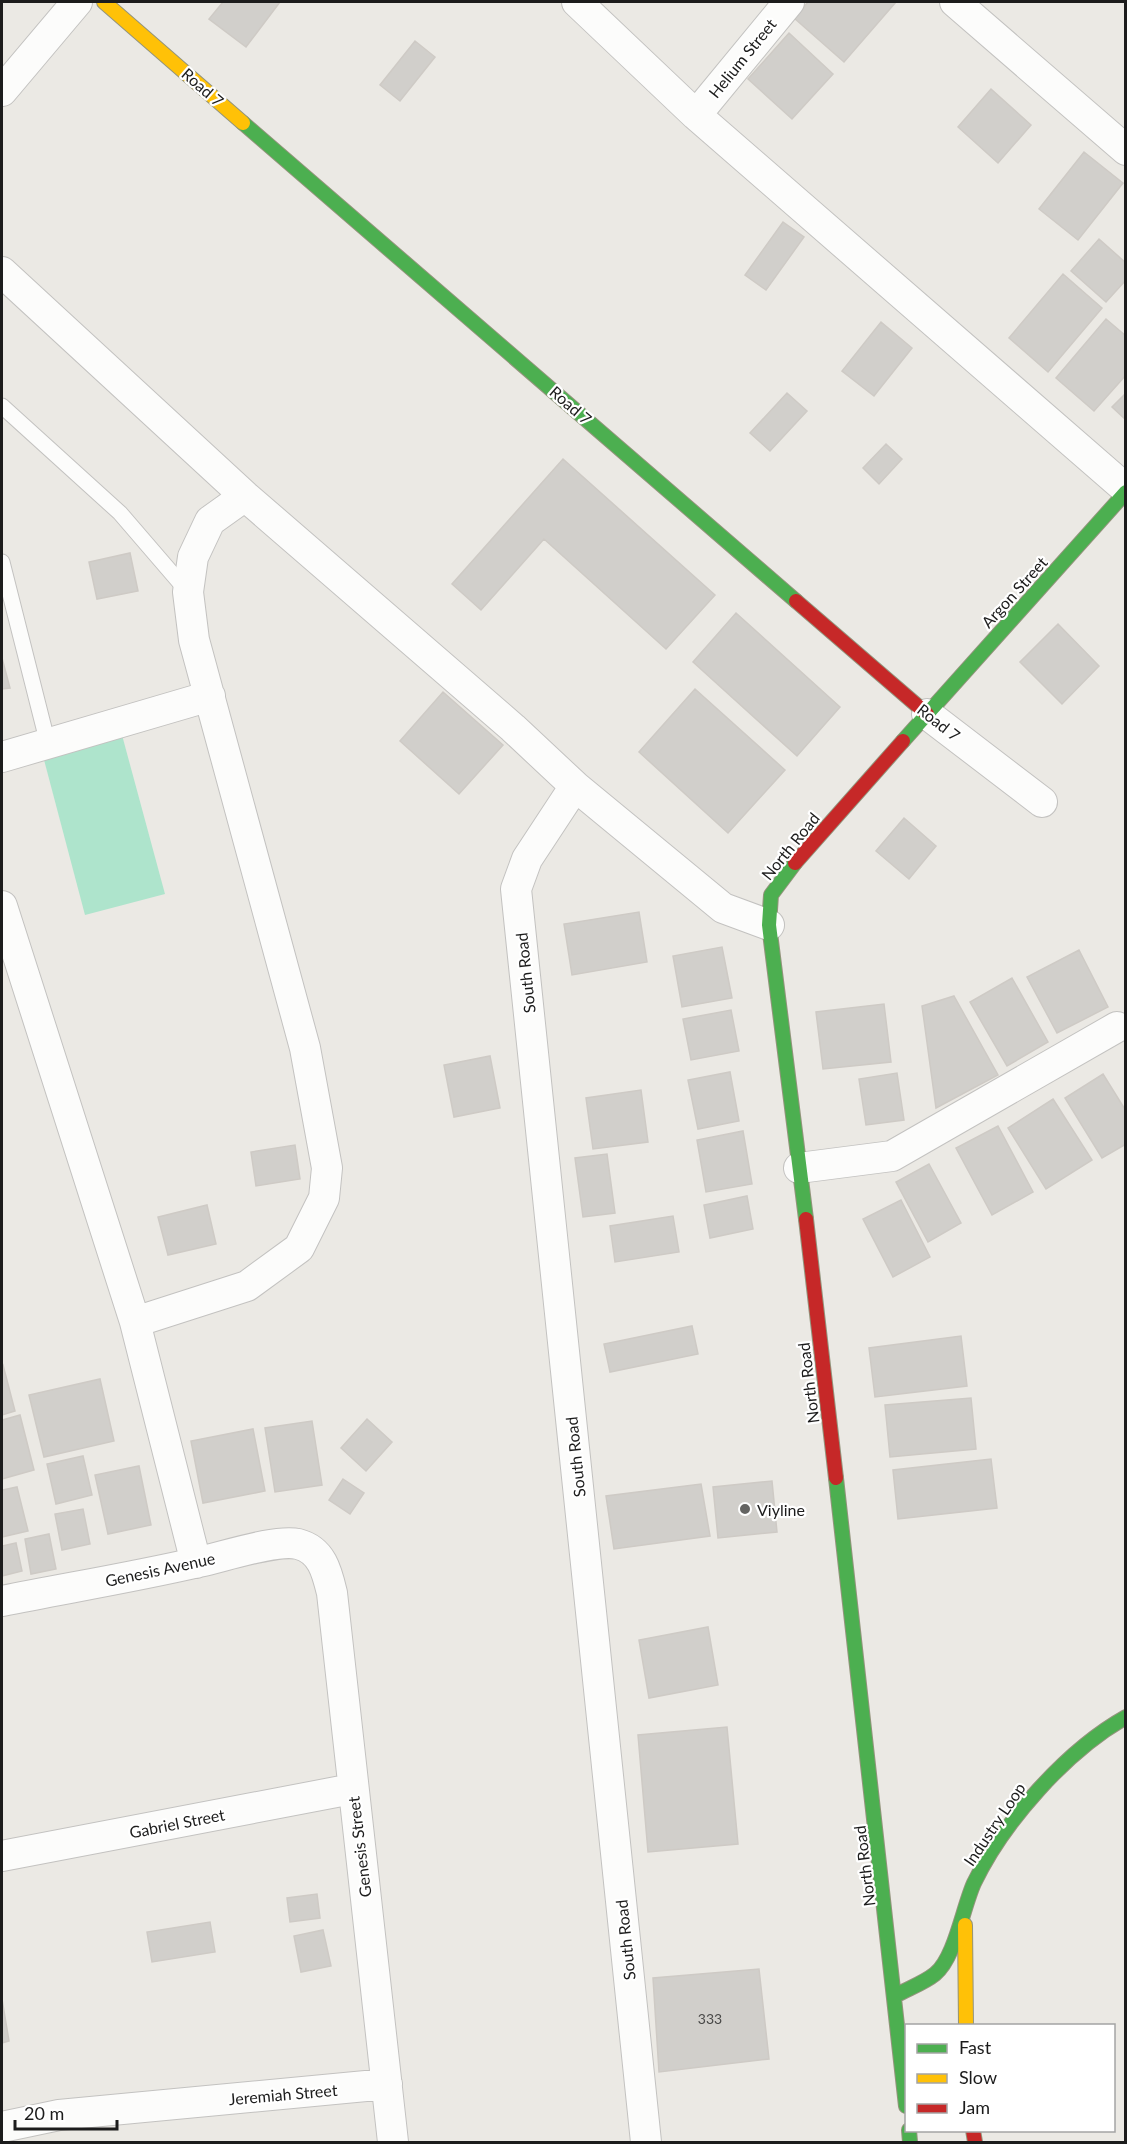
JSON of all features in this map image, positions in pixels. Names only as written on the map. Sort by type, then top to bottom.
[{"type":"street","points":[[2,91],[77,2]]},
{"type":"street","name":"Road 7","points":[[104,2],[927,714],[1042,802]]},
{"type":"street","points":[[578,2],[696,115],[1125,490]]},
{"type":"street","name":"Helium Street","points":[[696,115],[789,2]]},
{"type":"street","points":[[955,2],[1125,150]]},
{"type":"street","points":[[2,272],[245,496],[513,728],[575,786],[723,908],[769,925]]},
{"type":"street","name":"Argon Street","points":[[927,714],[1125,490]]},
{"type":"street","points":[[135,1322],[247,1286],[299,1248],[324,1198],[327,1168],[305,1048],[194,640],[188,592],[194,557],[210,521],[245,496]]},
{"type":"street","points":[[2,757],[210,696]]},
{"type":"street","name":"North Road","points":[[905,2096],[769,925],[771,895],[785,874],[927,714]]},
{"type":"street","name":"South Road","points":[[575,786],[527,859],[516,889],[646,2142]]},
{"type":"street","points":[[2,906],[135,1322],[196,1563]]},
{"type":"street","points":[[799,1168],[892,1156],[1117,1027]]},
{"type":"street","name":"Genesis Avenue","points":[[2,1601],[196,1563],[277,1544],[298,1544],[317,1554]]},
{"type":"street","name":"Genesis Street","points":[[317,1554],[327,1572],[332,1593],[393,2142]]},
{"type":"street","name":"Industry Loop","points":[[966,2024],[965,1909],[974,1883],[998,1842],[1041,1785],[1108,1727],[1125,1717]]},
{"type":"street","name":"Gabriel Street","points":[[2,1856],[352,1789]]},
{"type":"street","points":[[895,1996],[935,1974],[946,1960],[965,1909]]},
{"type":"street","name":"Jeremiah Street","points":[[2,2127],[59,2115],[387,2084]]},
{"type":"lane","points":[[2,406],[120,513],[188,592]]},
{"type":"lane","points":[[2,562],[48,744]]},
{"type":"green space","points":[[122,735],[165,894],[85,915],[43,756]]},
{"type":"building","points":[[223,2],[280,2],[246,47],[209,19]]},
{"type":"building","points":[[808,2],[896,2],[844,62],[794,18]]},
{"type":"building","points":[[789,33],[833,74],[792,119],[748,79]]},
{"type":"building","points":[[415,41],[435,57],[400,101],[380,85]]},
{"type":"building","points":[[991,89],[1031,125],[998,163],[958,127]]},
{"type":"building","points":[[1084,152],[1123,183],[1078,240],[1039,209]]},
{"type":"building","points":[[783,222],[804,237],[766,290],[745,275]]},
{"type":"building","points":[[1099,239],[1126,263],[1126,280],[1106,302],[1071,271]]},
{"type":"building","points":[[1063,274],[1102,308],[1048,372],[1009,338]]},
{"type":"building","points":[[1106,319],[1126,336],[1126,375],[1094,411],[1056,378]]},
{"type":"building","points":[[881,322],[912,348],[874,396],[842,371]]},
{"type":"building","points":[[787,393],[807,411],[770,451],[750,433]]},
{"type":"building","points":[[1126,393],[1126,420],[1112,407]]},
{"type":"building","points":[[886,444],[902,459],[879,484],[863,468]]},
{"type":"building","points":[[563,459],[715,595],[666,649],[544,539],[481,610],[452,584]]},
{"type":"building","points":[[130,553],[138,591],[97,599],[89,562]]},
{"type":"building","points":[[736,613],[840,707],[797,756],[693,662]]},
{"type":"building","points":[[1058,624],[1099,666],[1062,704],[1020,662]]},
{"type":"building","points":[[2,658],[10,688],[2,689]]},
{"type":"building","points":[[695,689],[785,770],[728,833],[639,752]]},
{"type":"building","points":[[443,692],[503,745],[459,794],[400,741]]},
{"type":"building","points":[[904,818],[936,846],[909,879],[876,851]]},
{"type":"building","points":[[639,912],[647,962],[572,975],[564,924]]},
{"type":"building","points":[[722,947],[732,998],[682,1007],[673,956]]},
{"type":"building","points":[[1079,950],[1108,1007],[1057,1033],[1027,977]]},
{"type":"building","points":[[1012,978],[1048,1042],[1007,1066],[970,1002]]},
{"type":"building","points":[[954,996],[998,1075],[936,1108],[922,1006]]},
{"type":"building","points":[[884,1004],[891,1062],[823,1069],[816,1012]]},
{"type":"building","points":[[731,1010],[739,1051],[691,1060],[683,1019]]},
{"type":"building","points":[[490,1056],[500,1108],[454,1117],[444,1065]]},
{"type":"building","points":[[730,1072],[739,1121],[698,1129],[688,1080]]},
{"type":"building","points":[[897,1073],[904,1120],[866,1125],[859,1079]]},
{"type":"building","points":[[1103,1074],[1126,1111],[1126,1144],[1102,1158],[1065,1098]]},
{"type":"building","points":[[641,1090],[648,1142],[593,1149],[586,1098]]},
{"type":"building","points":[[1053,1099],[1092,1160],[1046,1189],[1008,1128]]},
{"type":"building","points":[[998,1126],[1033,1192],[992,1215],[956,1148]]},
{"type":"building","points":[[743,1131],[752,1184],[706,1192],[697,1140]]},
{"type":"building","points":[[295,1145],[300,1179],[256,1186],[251,1152]]},
{"type":"building","points":[[607,1154],[615,1213],[583,1217],[575,1158]]},
{"type":"building","points":[[929,1164],[961,1223],[928,1242],[896,1182]]},
{"type":"building","points":[[747,1196],[753,1229],[710,1238],[704,1205]]},
{"type":"building","points":[[901,1200],[930,1257],[893,1277],[863,1219]]},
{"type":"building","points":[[207,1205],[216,1244],[168,1255],[158,1217]]},
{"type":"building","points":[[673,1216],[679,1252],[615,1262],[610,1226]]},
{"type":"building","points":[[692,1326],[698,1354],[610,1372],[604,1344]]},
{"type":"building","points":[[961,1336],[967,1386],[875,1397],[869,1348]]},
{"type":"building","points":[[2,1366],[15,1411],[2,1415]]},
{"type":"building","points":[[100,1379],[114,1441],[44,1457],[29,1395]]},
{"type":"building","points":[[971,1398],[976,1449],[890,1457],[885,1405]]},
{"type":"building","points":[[20,1415],[34,1470],[2,1479],[2,1420]]},
{"type":"building","points":[[367,1419],[392,1442],[366,1471],[341,1448]]},
{"type":"building","points":[[312,1421],[322,1485],[275,1492],[265,1428]]},
{"type":"building","points":[[253,1429],[265,1491],[203,1503],[191,1441]]},
{"type":"building","points":[[83,1456],[92,1495],[56,1504],[47,1464]]},
{"type":"building","points":[[991,1459],[997,1508],[898,1519],[893,1470]]},
{"type":"building","points":[[139,1466],[151,1525],[108,1534],[95,1475]]},
{"type":"building","points":[[343,1479],[364,1493],[350,1514],[329,1500]]},
{"type":"building","name":"Viyline","points":[[772,1481],[777,1532],[718,1538],[713,1487]]},
{"type":"building","points":[[701,1484],[710,1536],[614,1549],[606,1496]]},
{"type":"building","points":[[17,1487],[28,1531],[2,1537],[2,1490]]},
{"type":"building","points":[[83,1509],[90,1544],[62,1550],[55,1514]]},
{"type":"building","points":[[49,1534],[56,1569],[31,1574],[25,1539]]},
{"type":"building","points":[[16,1543],[22,1571],[2,1576],[2,1546]]},
{"type":"building","points":[[708,1627],[718,1685],[649,1698],[639,1640]]},
{"type":"building","points":[[727,1727],[738,1844],[648,1852],[638,1735]]},
{"type":"building","points":[[317,1894],[320,1918],[290,1922],[287,1898]]},
{"type":"building","points":[[210,1922],[215,1952],[152,1962],[147,1932]]},
{"type":"building","points":[[323,1930],[331,1966],[301,1972],[294,1936]]},
{"type":"building","points":[[759,1969],[769,2059],[659,2072],[653,1978]]},
{"type":"building","points":[[2,1999],[9,2041],[2,2043]]},
{"type":"traffic: fast","points":[[243,123],[796,601]]},
{"type":"traffic: fast","points":[[903,741],[1126,492]]},
{"type":"traffic: fast","points":[[795,863],[771,895],[769,925],[806,1219]]},
{"type":"traffic: fast","points":[[836,1478],[905,2097]]},
{"type":"traffic: fast","points":[[895,1996],[931,1977],[942,1966],[953,1945],[974,1883],[986,1860],[1019,1812],[1081,1748],[1126,1717]]},
{"type":"traffic: fast","points":[[909,2132],[910,2142]]},
{"type":"traffic: slow","points":[[104,2],[243,123]]},
{"type":"traffic: slow","points":[[965,1925],[966,2024]]},
{"type":"traffic: jam","points":[[796,601],[927,714]]},
{"type":"traffic: jam","points":[[795,863],[903,741]]},
{"type":"traffic: jam","points":[[806,1219],[836,1478]]},
{"type":"traffic: jam","points":[[973,2132],[975,2142]]},
{"type":"place","name":"Viyline","points":[[745,1509]]}]
